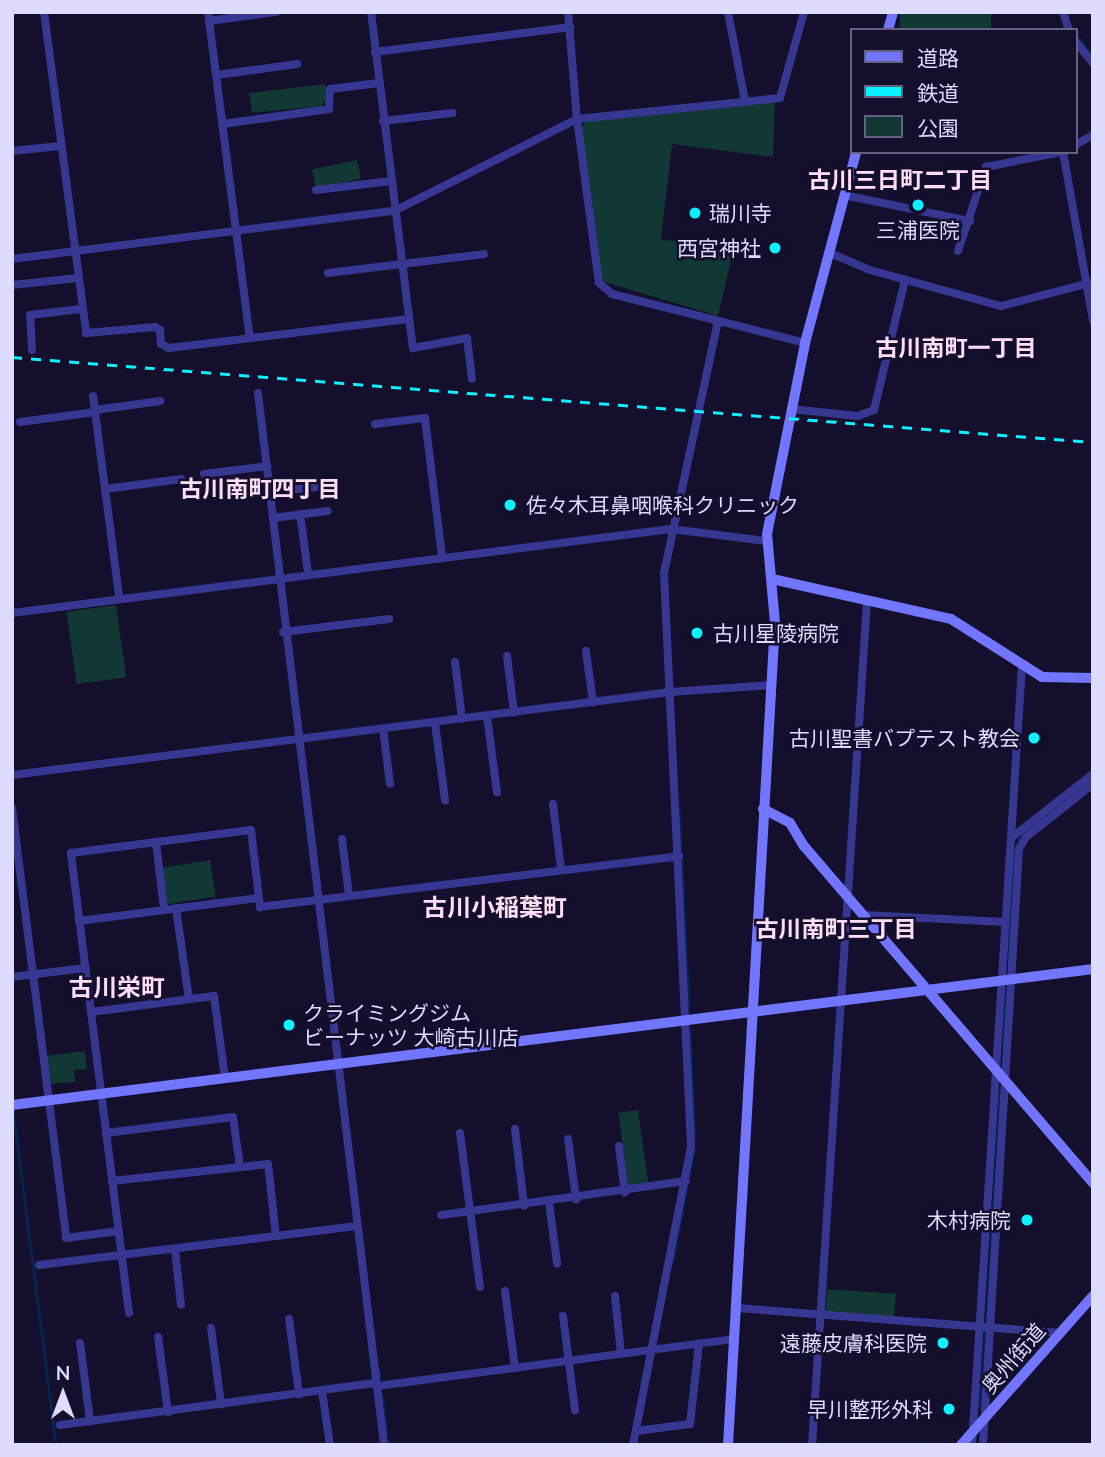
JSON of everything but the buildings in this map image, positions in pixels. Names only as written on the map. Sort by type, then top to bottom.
[{"type":"street","points":[[44,12],[81,309],[88,334],[155,327],[160,330],[162,344],[169,348],[408,319]]},
{"type":"street","points":[[250,338],[209,17],[276,12]]},
{"type":"street","points":[[370,12],[413,348],[467,338],[472,379]]},
{"type":"street","points":[[568,12],[577,119],[599,283],[612,294],[805,343]]},
{"type":"street","points":[[728,12],[745,101]]},
{"type":"street","points":[[12,259],[394,212],[577,119],[780,98],[804,12]]},
{"type":"street","points":[[375,52],[570,27]]},
{"type":"street","points":[[1077,43],[1093,63]]},
{"type":"street","points":[[216,75],[297,64]]},
{"type":"street","points":[[223,124],[329,109],[330,89],[379,83]]},
{"type":"street","points":[[383,121],[453,113]]},
{"type":"street","points":[[1077,144],[1093,135]]},
{"type":"street","points":[[12,151],[60,146]]},
{"type":"street","points":[[728,1445],[771,685],[772,579],[766,541],[805,343],[855,154]]},
{"type":"street","points":[[958,251],[986,167],[1052,154]]},
{"type":"street","points":[[1062,154],[1090,283],[1093,321]]},
{"type":"street","points":[[316,190],[391,181]]},
{"type":"street","points":[[844,195],[970,221]]},
{"type":"street","points":[[828,253],[905,280],[1001,306],[1090,283]]},
{"type":"street","points":[[328,273],[484,254]]},
{"type":"street","points":[[12,285],[78,278]]},
{"type":"street","points":[[791,409],[858,416],[874,410],[905,280]]},
{"type":"street","points":[[32,349],[30,315],[81,309]]},
{"type":"street","points":[[633,1445],[686,1181],[692,1125],[664,573],[671,529],[718,323]]},
{"type":"street","points":[[258,393],[283,632],[384,1445]]},
{"type":"street","points":[[93,396],[120,597]]},
{"type":"street","points":[[20,422],[160,401]]},
{"type":"street","points":[[374,424],[425,418],[442,556]]},
{"type":"street","points":[[205,474],[267,466]]},
{"type":"street","points":[[105,489],[181,479]]},
{"type":"street","points":[[270,492],[325,485]]},
{"type":"street","points":[[273,518],[328,511]]},
{"type":"street","points":[[300,514],[308,573]]},
{"type":"street","points":[[12,613],[308,573],[671,529],[766,541]]},
{"type":"street","points":[[772,579],[951,619],[1022,666],[1054,680],[1093,678]]},
{"type":"street","points":[[812,1445],[866,601]]},
{"type":"street","points":[[283,632],[389,619]]},
{"type":"street","points":[[586,651],[593,703]]},
{"type":"street","points":[[506,656],[514,713]]},
{"type":"street","points":[[454,662],[462,719]]},
{"type":"street","points":[[972,1445],[985,1327],[1005,1082],[1013,878],[1011,838],[1022,666]]},
{"type":"street","points":[[12,775],[671,692],[771,685]]},
{"type":"street","points":[[487,716],[497,792]]},
{"type":"street","points":[[435,723],[445,800]]},
{"type":"street","points":[[383,729],[390,785]]},
{"type":"street","points":[[1011,838],[1093,774]]},
{"type":"street","points":[[983,1445],[985,1327],[996,1071],[1007,980],[1005,922],[1019,849],[1026,837],[1093,784]]},
{"type":"street","points":[[553,804],[561,869]]},
{"type":"street","points":[[12,808],[30,975],[66,1238],[119,1231]]},
{"type":"street","points":[[763,809],[790,823],[804,846],[1093,1183]]},
{"type":"street","points":[[129,1313],[71,853],[251,830],[260,907],[680,856]]},
{"type":"street","points":[[342,839],[349,895]]},
{"type":"street","points":[[156,842],[164,909]]},
{"type":"street","points":[[79,921],[259,898]]},
{"type":"street","points":[[176,908],[189,999]]},
{"type":"street","points":[[863,915],[1005,922]]},
{"type":"street","points":[[12,977],[85,968]]},
{"type":"street","points":[[15,1104],[1093,969]]},
{"type":"street","points":[[91,1012],[214,996],[225,1078]]},
{"type":"street","points":[[106,1133],[233,1117],[240,1167]]},
{"type":"street","points":[[515,1129],[524,1205]]},
{"type":"street","points":[[460,1133],[480,1287]]},
{"type":"street","points":[[568,1139],[576,1199]]},
{"type":"street","points":[[619,1146],[625,1193]]},
{"type":"street","points":[[113,1181],[268,1164],[276,1236]]},
{"type":"street","points":[[441,1215],[625,1193],[686,1181]]},
{"type":"street","points":[[549,1202],[557,1263]]},
{"type":"street","points":[[39,1265],[356,1226]]},
{"type":"street","points":[[174,1249],[181,1305]]},
{"type":"street","points":[[505,1291],[515,1368]]},
{"type":"street","points":[[615,1296],[621,1354]]},
{"type":"street","name":"奥州街道","points":[[961,1445],[1093,1296]]},
{"type":"street","points":[[737,1308],[1060,1333]]},
{"type":"street","points":[[563,1316],[575,1410]]},
{"type":"street","points":[[289,1319],[299,1394]]},
{"type":"street","points":[[211,1328],[221,1404]]},
{"type":"street","points":[[158,1337],[169,1412]]},
{"type":"street","points":[[60,1425],[735,1339]]},
{"type":"street","points":[[80,1343],[90,1421]]},
{"type":"street","points":[[636,1431],[690,1424],[699,1344]]},
{"type":"street","points":[[322,1391],[330,1445]]},
{"type":"green space","points":[[900,12],[991,12],[991,28],[900,28]]},
{"type":"green space","points":[[325,84],[327,99],[321,106],[252,113],[249,93]]},
{"type":"green space","points":[[775,101],[773,157],[672,144],[661,240],[698,242],[699,251],[732,256],[718,316],[601,281],[581,128],[586,121]]},
{"type":"green space","points":[[357,160],[361,179],[316,188],[312,170]]},
{"type":"green space","points":[[116,605],[126,677],[77,684],[66,612]]},
{"type":"green space","points":[[210,860],[216,897],[167,904],[162,868]]},
{"type":"green space","points":[[85,1051],[87,1069],[74,1070],[75,1082],[49,1084],[45,1056]]},
{"type":"green space","points":[[638,1110],[648,1182],[628,1185],[618,1113]]},
{"type":"green space","points":[[827,1289],[896,1294],[894,1318],[825,1313]]},
{"type":"waterway","points":[[1077,36],[1093,56]]},
{"type":"waterway","points":[[679,807],[689,1006]]},
{"type":"waterway","points":[[1008,959],[1014,852],[1021,835]]},
{"type":"waterway","points":[[1003,1048],[1006,992]]},
{"type":"waterway","points":[[690,1031],[695,1139]]},
{"type":"waterway","points":[[986,1324],[1000,1089]]},
{"type":"waterway","points":[[13,1108],[56,1445]]},
{"type":"waterway","points":[[672,1263],[694,1149]]},
{"type":"waterway","points":[[980,1409],[985,1330]]},
{"type":"waterway","points":[[379,1369],[380,1378]]},
{"type":"waterway","points":[[382,1393],[387,1435]]},
{"type":"waterway","points":[[388,1441],[389,1445]]},
{"type":"railway","points":[[12,357],[1093,442]]},
{"type":"place","name":"三浦医院","points":[[918,205]]},
{"type":"place","name":"瑞川寺","points":[[695,213]]},
{"type":"place","name":"西宮神社","points":[[775,248]]},
{"type":"place","name":"佐々木耳鼻咽喉科クリニック","points":[[510,505]]},
{"type":"place","name":"古川星陵病院","points":[[697,633]]},
{"type":"place","name":"古川聖書バプテスト教会","points":[[1034,738]]},
{"type":"place","name":"クライミングジム ビーナッツ 大崎古川店","points":[[289,1025]]},
{"type":"place","name":"木村病院","points":[[1027,1220]]},
{"type":"place","name":"遠藤皮膚科医院","points":[[943,1343]]},
{"type":"place","name":"早川整形外科","points":[[949,1409]]},
{"type":"district","name":"古川三日町二丁目","points":[[900,179]]},
{"type":"district","name":"古川南町一丁目","points":[[956,347]]},
{"type":"district","name":"古川南町四丁目","points":[[260,488]]},
{"type":"district","name":"古川小稲葉町","points":[[495,907]]},
{"type":"district","name":"古川南町三丁目","points":[[836,928]]},
{"type":"district","name":"古川栄町","points":[[117,987]]}]
